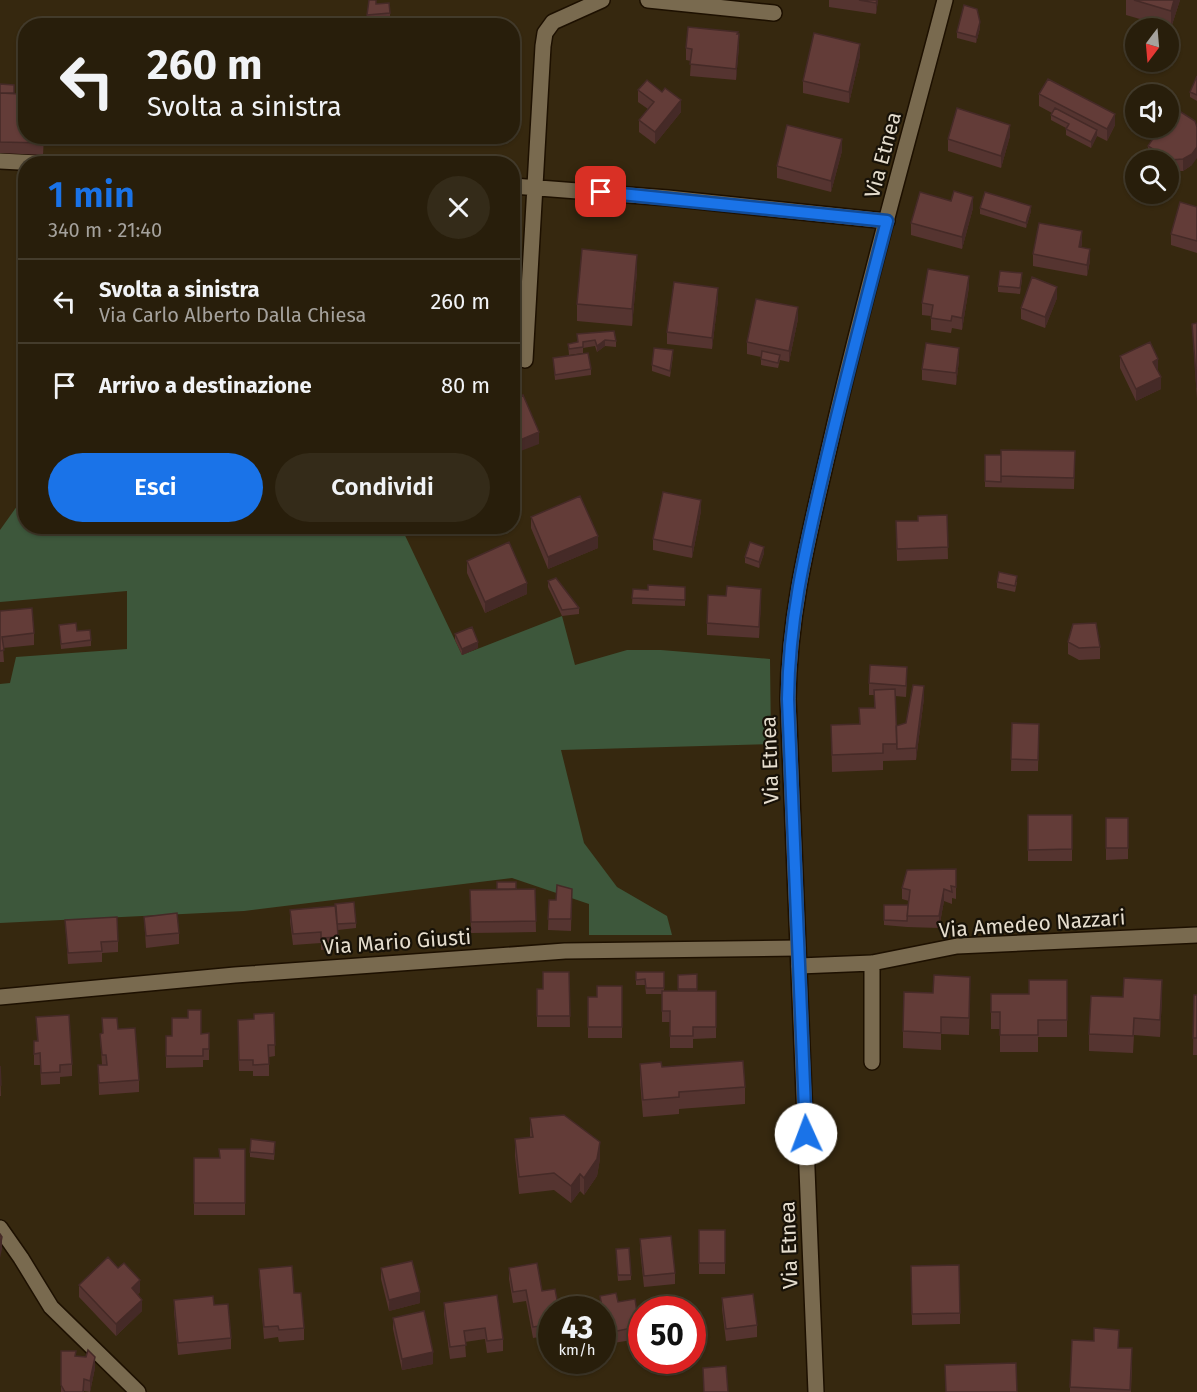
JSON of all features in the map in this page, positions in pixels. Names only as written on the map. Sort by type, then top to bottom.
[{"type":"street","points":[[525,360],[543,46],[546,33],[554,22],[602,0]]},
{"type":"street","points":[[648,0],[774,13]]},
{"type":"street","name":"Via Etnea","points":[[816,1392],[788,661],[798,583],[842,395],[945,0]]},
{"type":"street","points":[[0,161],[18,162]]},
{"type":"street","points":[[520,186],[668,198],[887,221]]},
{"type":"street","name":"Via Amedeo Nazzari","points":[[799,966],[872,963],[957,946],[1197,935]]},
{"type":"street","name":"Via Mario Giusti","points":[[0,997],[234,975],[565,951],[798,948]]},
{"type":"street","points":[[872,963],[872,1062]]},
{"type":"street","points":[[0,1228],[51,1307],[138,1392]]},
{"type":"green space","points":[[18,505],[18,534],[404,534],[462,655],[562,616],[575,665],[627,650],[661,650],[770,659],[771,744],[561,750],[584,843],[617,887],[667,916],[672,935],[589,935],[589,904],[512,878],[244,911],[0,923],[0,684],[10,683],[16,657],[127,649],[127,591],[0,602],[0,530]]},
{"type":"building","points":[[369,0],[376,0],[376,4],[389,3],[390,13],[367,15]]},
{"type":"building","points":[[859,0],[877,0],[876,3]]},
{"type":"building","points":[[1134,0],[1174,0],[1171,11]]},
{"type":"building","points":[[964,5],[977,9],[980,22],[976,37],[957,32]]},
{"type":"building","points":[[688,27],[738,32],[736,69],[690,64],[692,49],[686,48]]},
{"type":"building","points":[[814,33],[860,44],[849,92],[803,81]]},
{"type":"building","points":[[1197,76],[1197,95],[1190,92]]},
{"type":"building","points":[[1048,79],[1115,114],[1107,129],[1039,94]]},
{"type":"building","points":[[647,80],[662,92],[665,88],[681,100],[655,132],[639,120],[654,102],[638,90]]},
{"type":"building","points":[[0,84],[14,85],[14,93],[0,93]]},
{"type":"building","points":[[0,93],[18,94],[18,142],[0,142]]},
{"type":"building","points":[[957,108],[1010,125],[1001,156],[948,139]]},
{"type":"building","points":[[1055,108],[1097,130],[1091,142],[1066,129],[1069,124],[1051,115]]},
{"type":"building","points":[[1179,111],[1195,121],[1197,147],[1192,154],[1183,159],[1179,159],[1179,150],[1154,150],[1148,146],[1153,138],[1179,138]]},
{"type":"building","points":[[787,125],[842,139],[831,181],[777,166]]},
{"type":"building","points":[[954,191],[973,197],[962,237],[911,223],[920,192],[951,201]]},
{"type":"building","points":[[985,192],[1031,206],[1026,223],[980,208]]},
{"type":"building","points":[[1180,202],[1197,207],[1197,241],[1171,234]]},
{"type":"building","points":[[1039,223],[1082,231],[1079,247],[1090,249],[1087,265],[1033,254]]},
{"type":"building","points":[[582,249],[637,255],[632,309],[577,304]]},
{"type":"building","points":[[928,269],[969,276],[962,318],[952,316],[951,321],[931,318],[933,305],[922,303]]},
{"type":"building","points":[[1000,271],[1022,273],[1020,288],[998,286]]},
{"type":"building","points":[[1032,277],[1057,287],[1045,317],[1021,308]]},
{"type":"building","points":[[674,282],[718,288],[712,338],[667,332]]},
{"type":"building","points":[[756,299],[798,307],[789,351],[747,342]]},
{"type":"building","points":[[1197,323],[1197,388],[1192,324]]},
{"type":"building","points":[[614,331],[616,341],[605,340],[597,346],[595,340],[583,342],[583,347],[569,349],[568,344],[578,342],[577,334]]},
{"type":"building","points":[[1150,342],[1158,359],[1153,362],[1161,377],[1136,389],[1120,356]]},
{"type":"building","points":[[926,343],[959,348],[956,373],[922,369]]},
{"type":"building","points":[[654,348],[673,350],[670,371],[652,365]]},
{"type":"building","points":[[762,351],[780,355],[778,363],[761,359]]},
{"type":"building","points":[[588,353],[591,369],[555,375],[553,358]]},
{"type":"building","points":[[523,395],[539,432],[520,440],[520,396]]},
{"type":"building","points":[[1001,450],[1075,451],[1074,478],[1001,476]]},
{"type":"building","points":[[985,455],[1001,455],[1001,482],[985,481]]},
{"type":"building","points":[[663,492],[701,500],[692,547],[653,539]]},
{"type":"building","points":[[580,496],[598,536],[548,557],[531,517]]},
{"type":"building","points":[[947,515],[948,547],[897,549],[896,521],[918,521],[918,516]]},
{"type":"building","points":[[509,542],[527,583],[485,602],[467,561]]},
{"type":"building","points":[[750,542],[764,547],[759,562],[745,557]]},
{"type":"building","points":[[999,572],[1017,576],[1015,586],[997,582]]},
{"type":"building","points":[[556,578],[579,608],[562,610],[548,581]]},
{"type":"building","points":[[648,585],[685,587],[685,600],[632,598],[633,589],[648,590]]},
{"type":"building","points":[[727,586],[761,589],[759,627],[707,623],[708,595],[726,596]]},
{"type":"building","points":[[32,608],[34,633],[2,637],[4,650],[0,651],[0,611]]},
{"type":"building","points":[[76,623],[77,631],[90,630],[91,640],[61,644],[59,625]]},
{"type":"building","points":[[1096,623],[1100,647],[1079,648],[1068,642],[1073,624]]},
{"type":"building","points":[[472,627],[478,642],[462,649],[455,634]]},
{"type":"building","points":[[870,665],[907,667],[906,686],[869,683]]},
{"type":"building","points":[[913,685],[924,686],[916,748],[897,749],[896,726],[906,723]]},
{"type":"building","points":[[895,689],[897,744],[883,744],[883,753],[832,755],[831,725],[860,724],[859,708],[875,708],[874,690]]},
{"type":"building","points":[[1012,723],[1039,724],[1038,760],[1011,759]]},
{"type":"building","points":[[1028,815],[1072,815],[1072,849],[1028,850]]},
{"type":"building","points":[[1106,818],[1128,818],[1128,848],[1106,848]]},
{"type":"building","points":[[956,869],[956,887],[951,886],[952,892],[944,889],[939,916],[907,916],[910,890],[902,888],[907,870]]},
{"type":"building","points":[[497,882],[516,882],[516,889],[497,889]]},
{"type":"building","points":[[557,885],[572,889],[571,919],[548,919],[549,900],[556,900]]},
{"type":"building","points":[[535,889],[536,921],[471,922],[470,890]]},
{"type":"building","points":[[354,902],[356,923],[337,924],[335,904]]},
{"type":"building","points":[[884,905],[908,905],[907,921],[884,920]]},
{"type":"building","points":[[336,906],[338,937],[321,938],[321,932],[293,934],[290,910]]},
{"type":"building","points":[[177,913],[179,933],[146,936],[144,917]]},
{"type":"building","points":[[117,917],[118,941],[101,942],[102,951],[68,953],[65,920]]},
{"type":"building","points":[[543,972],[569,972],[570,1016],[537,1016],[537,989],[543,989]]},
{"type":"building","points":[[636,972],[664,972],[664,988],[646,988],[645,979],[636,980]]},
{"type":"building","points":[[697,974],[697,989],[678,989],[678,975]]},
{"type":"building","points":[[934,975],[970,977],[969,1018],[941,1017],[941,1033],[903,1031],[904,992],[933,993]]},
{"type":"building","points":[[1124,978],[1162,980],[1160,1020],[1134,1018],[1133,1036],[1089,1034],[1091,996],[1123,997]]},
{"type":"building","points":[[1029,980],[1067,980],[1067,1020],[1038,1020],[1038,1035],[1000,1035],[1000,1012],[991,1012],[991,994],[1029,994]]},
{"type":"building","points":[[597,986],[622,986],[622,1027],[588,1027],[588,997],[597,997]]},
{"type":"building","points":[[662,991],[716,991],[716,1027],[693,1027],[693,1036],[670,1036],[670,1011],[662,1011]]},
{"type":"building","points":[[1194,995],[1197,995],[1197,1038],[1193,1038]]},
{"type":"building","points":[[188,1010],[201,1010],[201,1034],[209,1033],[209,1049],[203,1049],[203,1056],[166,1056],[166,1036],[172,1036],[172,1018],[188,1018]]},
{"type":"building","points":[[274,1013],[275,1045],[268,1045],[269,1064],[253,1065],[253,1060],[239,1060],[238,1020],[254,1019],[254,1014]]},
{"type":"building","points":[[69,1015],[72,1064],[60,1065],[60,1072],[41,1073],[40,1053],[34,1054],[34,1041],[38,1041],[36,1017]]},
{"type":"building","points":[[102,1018],[117,1018],[118,1029],[135,1028],[139,1080],[99,1083],[98,1065],[107,1065],[106,1055],[102,1055],[100,1034],[103,1033]]},
{"type":"building","points":[[743,1061],[745,1087],[679,1092],[679,1097],[643,1100],[640,1064],[661,1062],[662,1067]]},
{"type":"building","points":[[564,1115],[600,1142],[597,1159],[584,1178],[580,1174],[571,1186],[554,1173],[519,1177],[515,1139],[533,1137],[530,1118]]},
{"type":"building","points":[[251,1139],[275,1142],[274,1154],[250,1152]]},
{"type":"building","points":[[219,1149],[245,1149],[245,1203],[194,1203],[194,1158],[220,1158]]},
{"type":"building","points":[[699,1230],[725,1230],[725,1263],[699,1263]]},
{"type":"building","points":[[671,1236],[675,1273],[644,1276],[640,1239]]},
{"type":"building","points":[[629,1248],[631,1275],[618,1275],[616,1249]]},
{"type":"building","points":[[108,1257],[118,1268],[124,1263],[140,1280],[132,1288],[142,1300],[116,1324],[79,1285]]},
{"type":"building","points":[[412,1261],[420,1292],[389,1300],[381,1268]]},
{"type":"building","points":[[537,1263],[542,1291],[555,1289],[556,1296],[538,1296],[538,1326],[533,1327],[526,1290],[513,1292],[509,1268]]},
{"type":"building","points":[[959,1265],[960,1313],[912,1314],[911,1266]]},
{"type":"building","points":[[292,1266],[294,1293],[301,1293],[304,1328],[279,1330],[278,1326],[264,1327],[259,1269]]},
{"type":"building","points":[[616,1293],[618,1302],[628,1300],[628,1329],[616,1331],[616,1296],[600,1296]]},
{"type":"building","points":[[753,1294],[757,1325],[726,1329],[722,1298]]},
{"type":"building","points":[[497,1295],[503,1339],[487,1341],[485,1328],[464,1331],[466,1345],[450,1347],[444,1303]]},
{"type":"building","points":[[213,1296],[214,1305],[228,1304],[231,1338],[178,1343],[174,1300]]},
{"type":"building","points":[[424,1311],[433,1352],[402,1359],[393,1318]]},
{"type":"building","points":[[1094,1328],[1119,1330],[1118,1348],[1132,1348],[1130,1390],[1070,1387],[1072,1340],[1094,1341]]},
{"type":"building","points":[[88,1350],[95,1357],[90,1381],[84,1379],[83,1392],[65,1392],[61,1385],[61,1351],[76,1351],[75,1356],[86,1357]]},
{"type":"building","points":[[1016,1363],[1017,1392],[946,1392],[945,1365]]},
{"type":"building","points":[[726,1366],[728,1392],[704,1392],[703,1374],[706,1374],[706,1368]]},
{"type":"route","points":[[601,192],[887,221],[842,395],[798,583],[788,661],[806,1134]]}]
